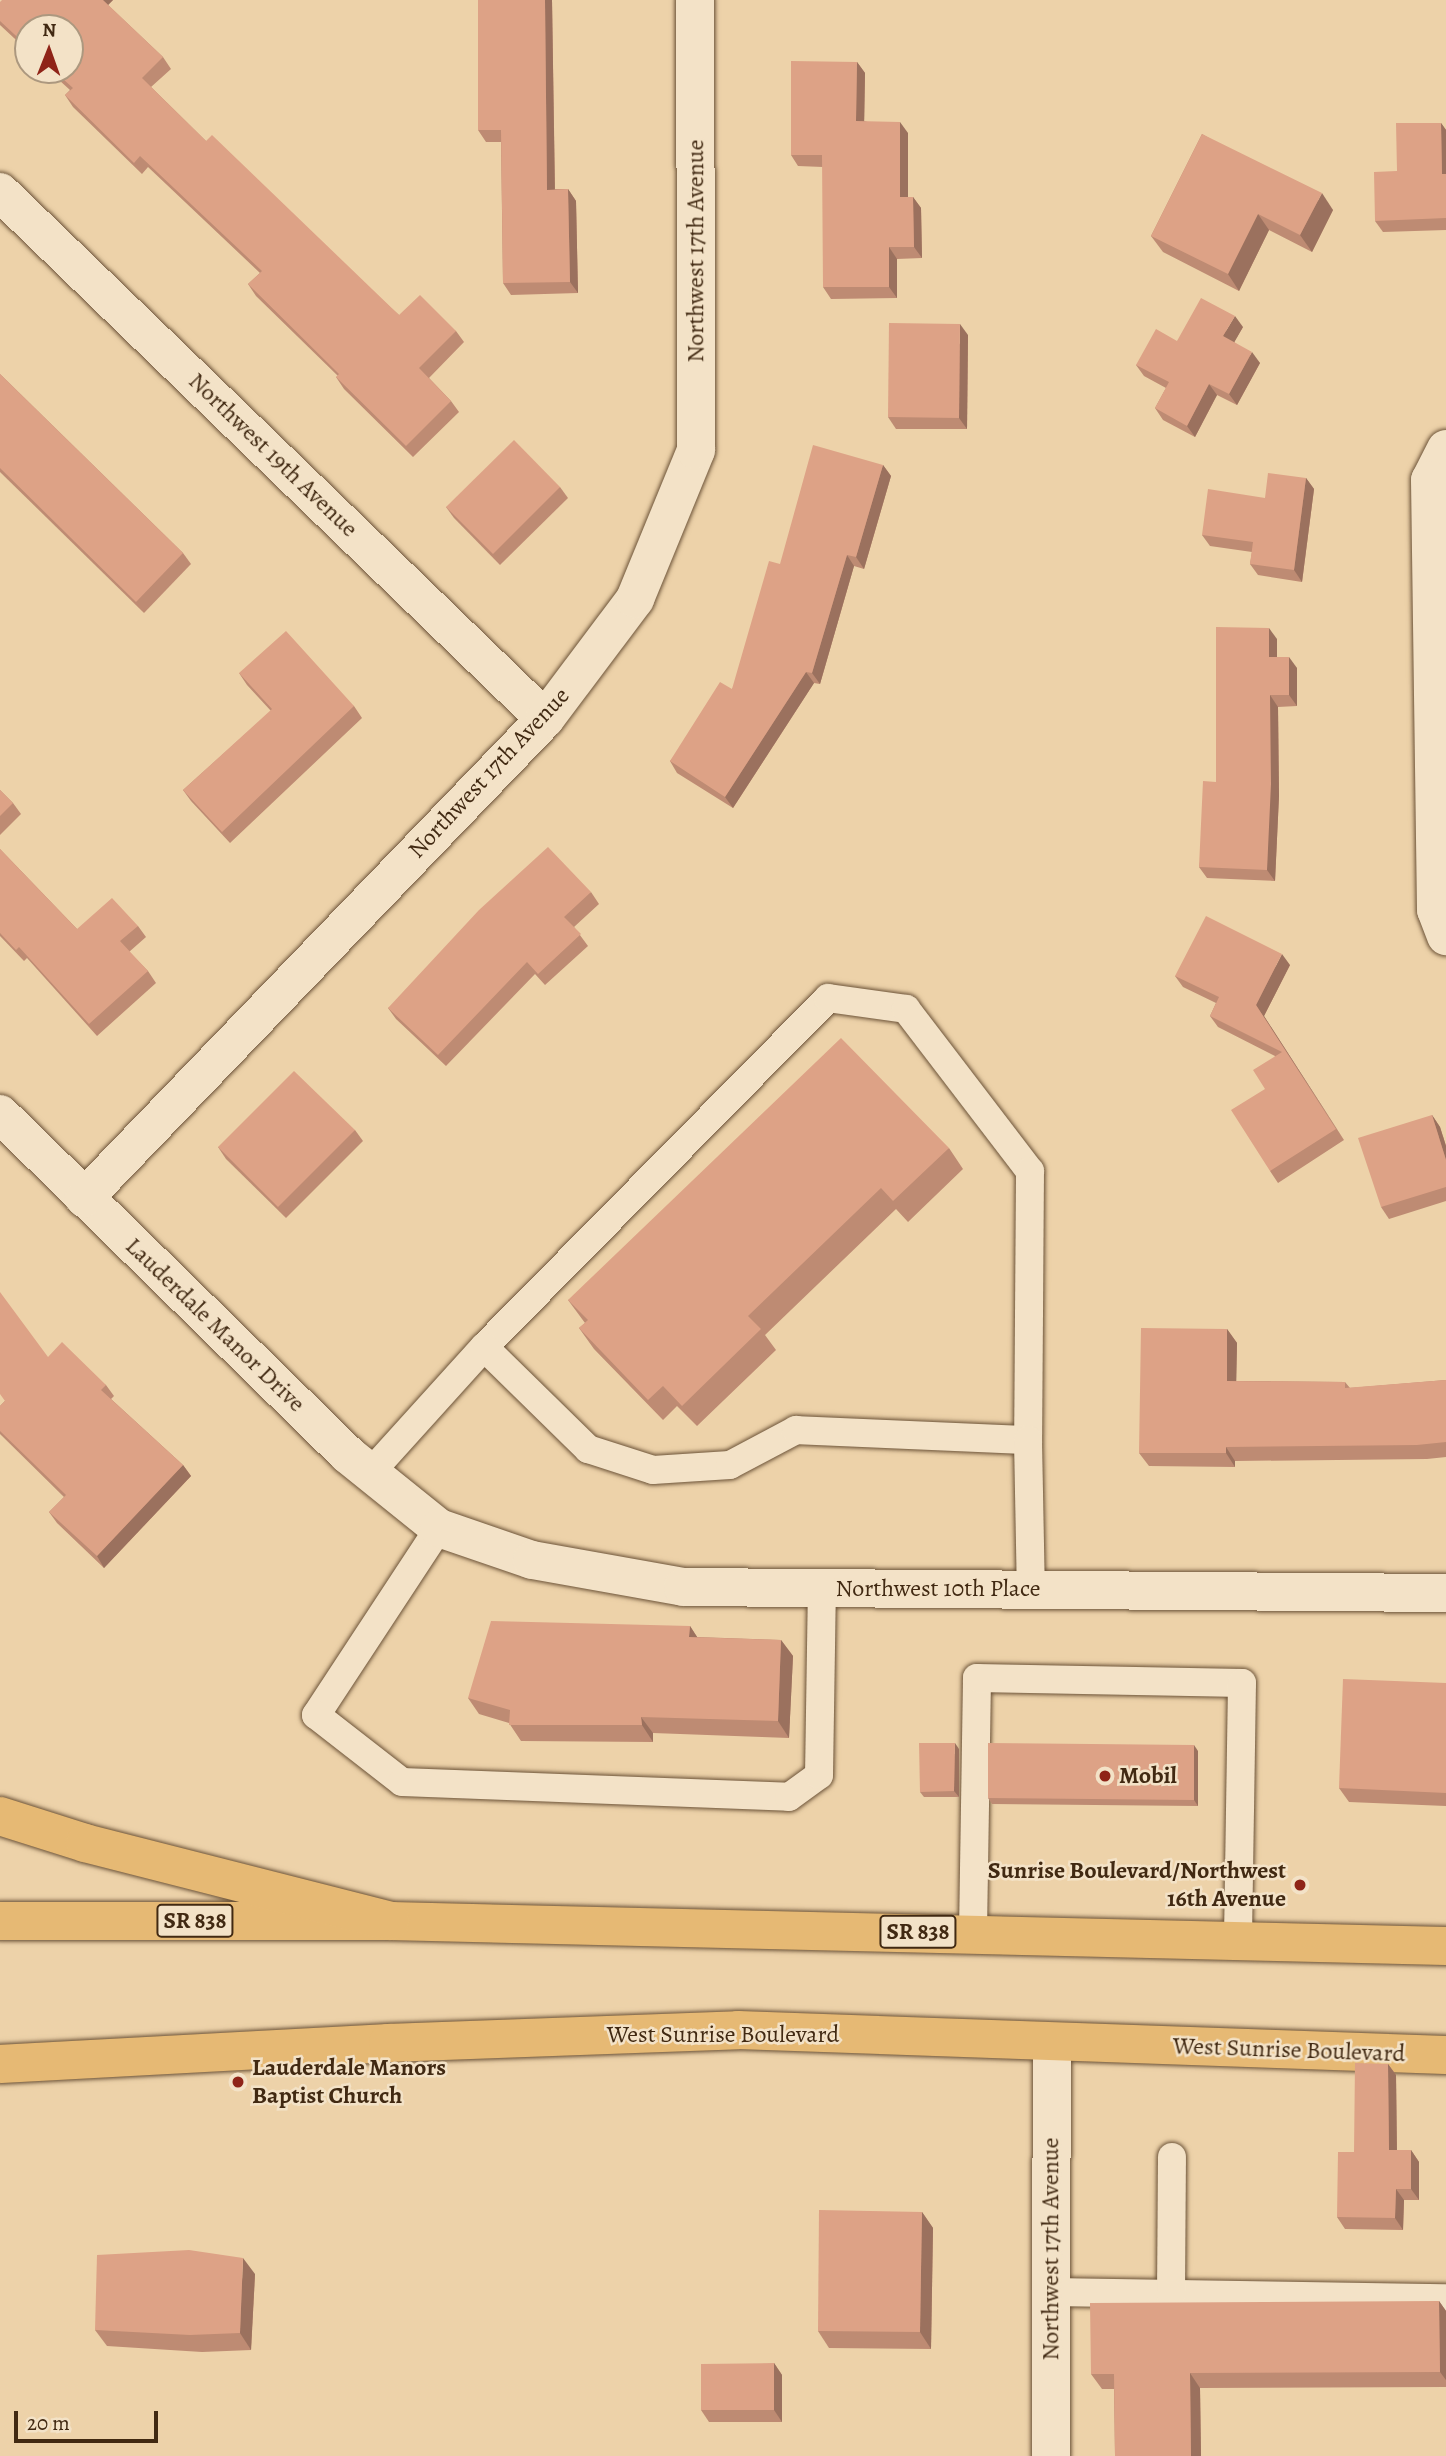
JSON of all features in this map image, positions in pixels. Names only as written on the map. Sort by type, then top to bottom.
[{"type":"main road","points":[[0,1816],[85,1843],[390,1921]]},
{"type":"main road","name":"SR 838","points":[[0,1921],[390,1921],[1446,1946]]},
{"type":"main road","name":"West Sunrise Boulevard","points":[[0,2064],[388,2043],[738,2030],[1446,2055]]},
{"type":"street","name":"Northwest 17th Avenue","points":[[84,1198],[545,719],[635,599],[696,450],[695,0]]},
{"type":"street","name":"Northwest 19th Avenue","points":[[0,192],[545,719]]},
{"type":"street","points":[[1446,449],[1430,480],[1436,911],[1446,936]]},
{"type":"street","name":"Lauderdale Manor Drive","points":[[0,1114],[347,1454],[439,1528]]},
{"type":"street","name":"Northwest 10th Place","points":[[439,1528],[532,1560],[683,1587],[1446,1592]]},
{"type":"street","name":"Northwest 17th Avenue","points":[[1051,2456],[1052,2042]]},
{"type":"lane","points":[[371,1472],[484,1347],[828,998],[906,1009],[1030,1171],[1028,1440],[1031,1590]]},
{"type":"lane","points":[[484,1347],[588,1449],[653,1470],[730,1465],[796,1430],[1028,1440]]},
{"type":"lane","points":[[439,1528],[316,1715],[402,1782],[789,1797],[819,1775],[822,1588]]},
{"type":"lane","points":[[973,1933],[977,1678],[1242,1683],[1238,1940]]},
{"type":"lane","points":[[1171,2296],[1172,2157]]},
{"type":"lane","points":[[1050,2292],[1171,2296],[1446,2298]]},
{"type":"building","points":[[103,0],[163,57],[142,78],[206,141],[212,135],[399,315],[420,295],[456,331],[419,368],[451,401],[406,446],[336,377],[339,374],[248,284],[262,271],[140,156],[134,163],[65,95],[73,88],[69,84],[84,84],[84,14],[14,14],[14,34],[0,21],[0,2]]},
{"type":"building","points":[[478,0],[545,0],[547,190],[568,189],[570,282],[503,283],[501,130],[478,130]]},
{"type":"building","points":[[791,61],[857,62],[856,121],[900,122],[900,197],[913,197],[914,247],[889,247],[889,287],[823,287],[822,155],[791,155]]},
{"type":"building","points":[[1396,123],[1441,123],[1442,174],[1446,174],[1446,218],[1375,221],[1374,172],[1397,171]]},
{"type":"building","points":[[1202,134],[1322,193],[1300,235],[1258,214],[1228,274],[1151,236]]},
{"type":"building","points":[[1201,298],[1235,316],[1223,336],[1252,352],[1229,394],[1209,384],[1187,426],[1155,408],[1169,382],[1136,365],[1156,329],[1177,341]]},
{"type":"building","points":[[889,323],[960,324],[959,418],[888,417]]},
{"type":"building","points":[[0,374],[183,553],[136,602],[0,468]]},
{"type":"building","points":[[514,440],[560,487],[493,554],[446,507]]},
{"type":"building","points":[[813,445],[883,465],[856,557],[847,555],[812,673],[806,672],[725,797],[670,761],[720,682],[732,689],[769,561],[780,564]]},
{"type":"building","points":[[1268,473],[1306,478],[1294,570],[1250,564],[1253,542],[1202,535],[1208,489],[1265,498]]},
{"type":"building","points":[[1216,627],[1269,628],[1269,657],[1289,657],[1289,695],[1270,695],[1271,784],[1267,870],[1199,867],[1203,781],[1216,782]]},
{"type":"building","points":[[286,631],[354,706],[222,832],[183,790],[272,709],[239,673]]},
{"type":"building","points":[[0,790],[13,803],[0,816]]},
{"type":"building","points":[[548,847],[591,892],[564,917],[581,934],[538,974],[527,962],[438,1055],[388,1008],[479,910]]},
{"type":"building","points":[[0,849],[77,929],[112,898],[138,926],[120,941],[148,971],[89,1024],[19,947],[16,950],[0,933]]},
{"type":"building","points":[[1206,916],[1282,954],[1256,1005],[1336,1129],[1270,1171],[1231,1110],[1265,1089],[1253,1070],[1282,1052],[1210,1016],[1219,997],[1175,976]]},
{"type":"building","points":[[841,1038],[949,1148],[893,1201],[881,1188],[748,1316],[761,1329],[682,1406],[663,1386],[648,1400],[579,1328],[588,1320],[568,1300]]},
{"type":"building","points":[[294,1071],[355,1130],[278,1207],[218,1147]]},
{"type":"building","points":[[1432,1115],[1446,1160],[1446,1187],[1381,1207],[1358,1138]]},
{"type":"building","points":[[0,1292],[48,1357],[62,1342],[106,1385],[101,1390],[183,1465],[97,1556],[49,1512],[66,1495],[0,1431],[0,1406],[5,1401],[0,1394]]},
{"type":"building","points":[[1141,1328],[1227,1329],[1227,1381],[1345,1382],[1345,1388],[1446,1380],[1446,1442],[1417,1445],[1226,1447],[1226,1453],[1139,1453]]},
{"type":"building","points":[[491,1621],[690,1626],[689,1637],[781,1640],[778,1721],[641,1717],[642,1725],[509,1725],[510,1710],[468,1698]]},
{"type":"building","points":[[1343,1679],[1446,1683],[1446,1793],[1339,1788]]},
{"type":"building","points":[[919,1743],[955,1743],[954,1791],[920,1792]]},
{"type":"building","points":[[988,1743],[1194,1745],[1194,1800],[988,1798]]},
{"type":"building","points":[[1355,2063],[1388,2064],[1389,2150],[1411,2150],[1411,2189],[1396,2189],[1395,2218],[1337,2217],[1338,2152],[1354,2152]]},
{"type":"building","points":[[819,2210],[922,2212],[920,2332],[818,2331]]},
{"type":"building","points":[[189,2250],[243,2258],[240,2333],[190,2335],[95,2330],[97,2255]]},
{"type":"building","points":[[1439,2301],[1440,2372],[1190,2373],[1191,2456],[1115,2456],[1114,2374],[1091,2374],[1090,2303]]},
{"type":"building","points":[[774,2363],[774,2410],[701,2410],[701,2364]]},
{"type":"place","name":"Mobil","points":[[1105,1776]]},
{"type":"place","name":"Sunrise Boulevard/Northwest 16th Avenue","points":[[1300,1885]]},
{"type":"place","name":"Lauderdale Manors Baptist Church","points":[[238,2082]]}]
